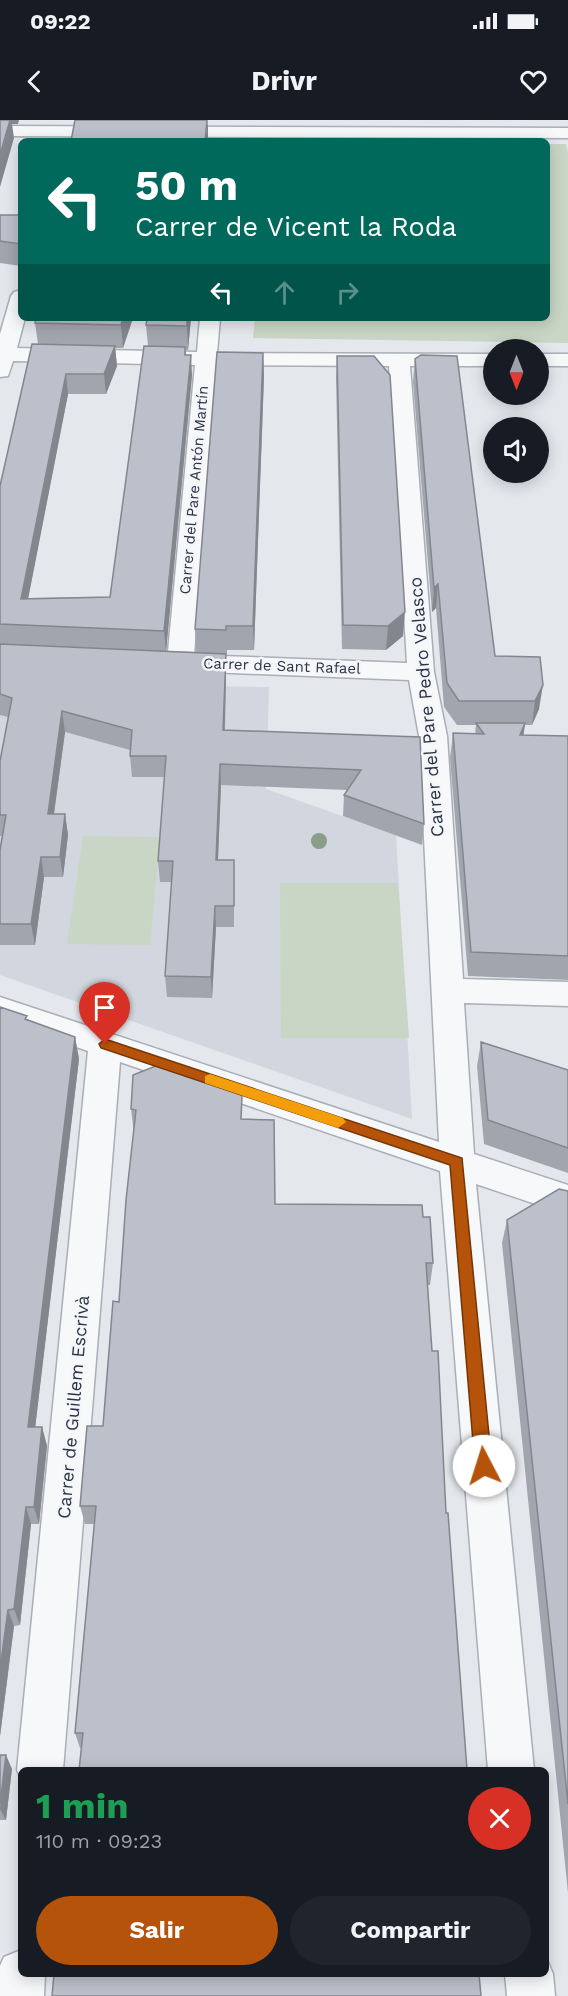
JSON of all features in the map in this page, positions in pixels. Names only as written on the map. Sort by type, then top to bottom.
[{"type":"street","points":[[0,131],[55,136],[234,131],[568,133]]},
{"type":"street","points":[[18,306],[2,359],[483,360]]},
{"type":"street","name":"Carrer del Pare Antón Martín","points":[[169,662],[210,321]]},
{"type":"street","name":"Carrer del Pare Pedro Velasco","points":[[399,360],[421,672],[444,736],[447,991],[457,1162],[511,1767]]},
{"type":"street","points":[[549,360],[568,360]]},
{"type":"street","name":"Carrer de Sant Rafael","points":[[169,662],[421,672]]},
{"type":"street","points":[[447,991],[568,994]]},
{"type":"street","points":[[0,1009],[568,1200]]},
{"type":"street","name":"Carrer de Guillem Escrivà","points":[[40,1767],[105,1044]]},
{"type":"street","points":[[20,1996],[21,1977]]},
{"type":"street","points":[[529,1977],[531,1996]]},
{"type":"shaded area","points":[[172,686],[269,687],[266,789],[396,835],[412,1119],[0,975],[0,715],[118,746]]},
{"type":"green space","points":[[550,144],[566,144],[568,153],[568,343],[549,343],[549,339],[483,339],[483,342],[253,338],[255,321],[550,321]]},
{"type":"green space","points":[[83,836],[160,837],[150,945],[67,944]]},
{"type":"green space","points":[[280,883],[398,883],[409,1038],[281,1038]]},
{"type":"building","points":[[0,120],[10,120],[0,155]]},
{"type":"building","points":[[75,120],[207,120],[205,138],[72,138]]},
{"type":"building","points":[[0,215],[18,215],[18,244],[0,241]]},
{"type":"building","points":[[35,321],[122,321],[121,325],[35,323]]},
{"type":"building","points":[[147,321],[187,321],[187,326],[146,325]]},
{"type":"building","points":[[32,344],[115,346],[104,374],[66,374],[21,599],[110,597],[144,346],[185,347],[185,355],[191,355],[164,631],[0,624],[0,486]]},
{"type":"building","points":[[217,352],[263,353],[253,626],[226,626],[226,630],[195,629]]},
{"type":"building","points":[[421,355],[457,356],[495,656],[540,657],[543,685],[535,701],[459,701],[447,683],[438,584],[434,588],[415,359]]},
{"type":"building","points":[[337,356],[374,356],[390,375],[405,612],[388,626],[343,625]]},
{"type":"building","points":[[0,644],[226,654],[223,730],[420,737],[424,824],[344,795],[361,770],[220,764],[216,860],[234,860],[234,906],[215,906],[211,977],[165,976],[173,861],[158,861],[166,756],[130,756],[132,730],[62,711],[48,814],[65,814],[60,857],[41,857],[31,924],[0,924],[0,850],[6,815],[0,815],[0,761],[12,698],[0,694]]},
{"type":"building","points":[[476,723],[525,723],[520,735],[568,736],[568,956],[471,952],[453,733],[484,734]]},
{"type":"building","points":[[0,1007],[27,1016],[25,1019],[75,1037],[28,1427],[42,1427],[34,1507],[26,1507],[14,1609],[8,1610],[0,1669]]},
{"type":"building","points":[[481,1042],[568,1070],[568,1148],[488,1120]]},
{"type":"building","points":[[158,1065],[242,1095],[241,1119],[274,1120],[275,1204],[422,1205],[423,1217],[430,1217],[433,1263],[426,1263],[432,1351],[438,1351],[446,1513],[448,1513],[467,1767],[79,1767],[83,1733],[75,1733],[96,1506],[80,1506],[87,1426],[103,1426],[113,1301],[119,1302],[126,1200],[136,1110],[131,1109],[133,1075]]},
{"type":"building","points":[[559,1189],[568,1191],[568,1804],[507,1220]]},
{"type":"building","points":[[0,1755],[6,1755],[0,1804]]},
{"type":"building","points":[[54,1977],[479,1977],[481,1996],[52,1996]]},
{"type":"slow traffic","points":[[210,1080],[338,1122]]},
{"type":"route","points":[[105,1044],[457,1162],[484,1466]]}]
